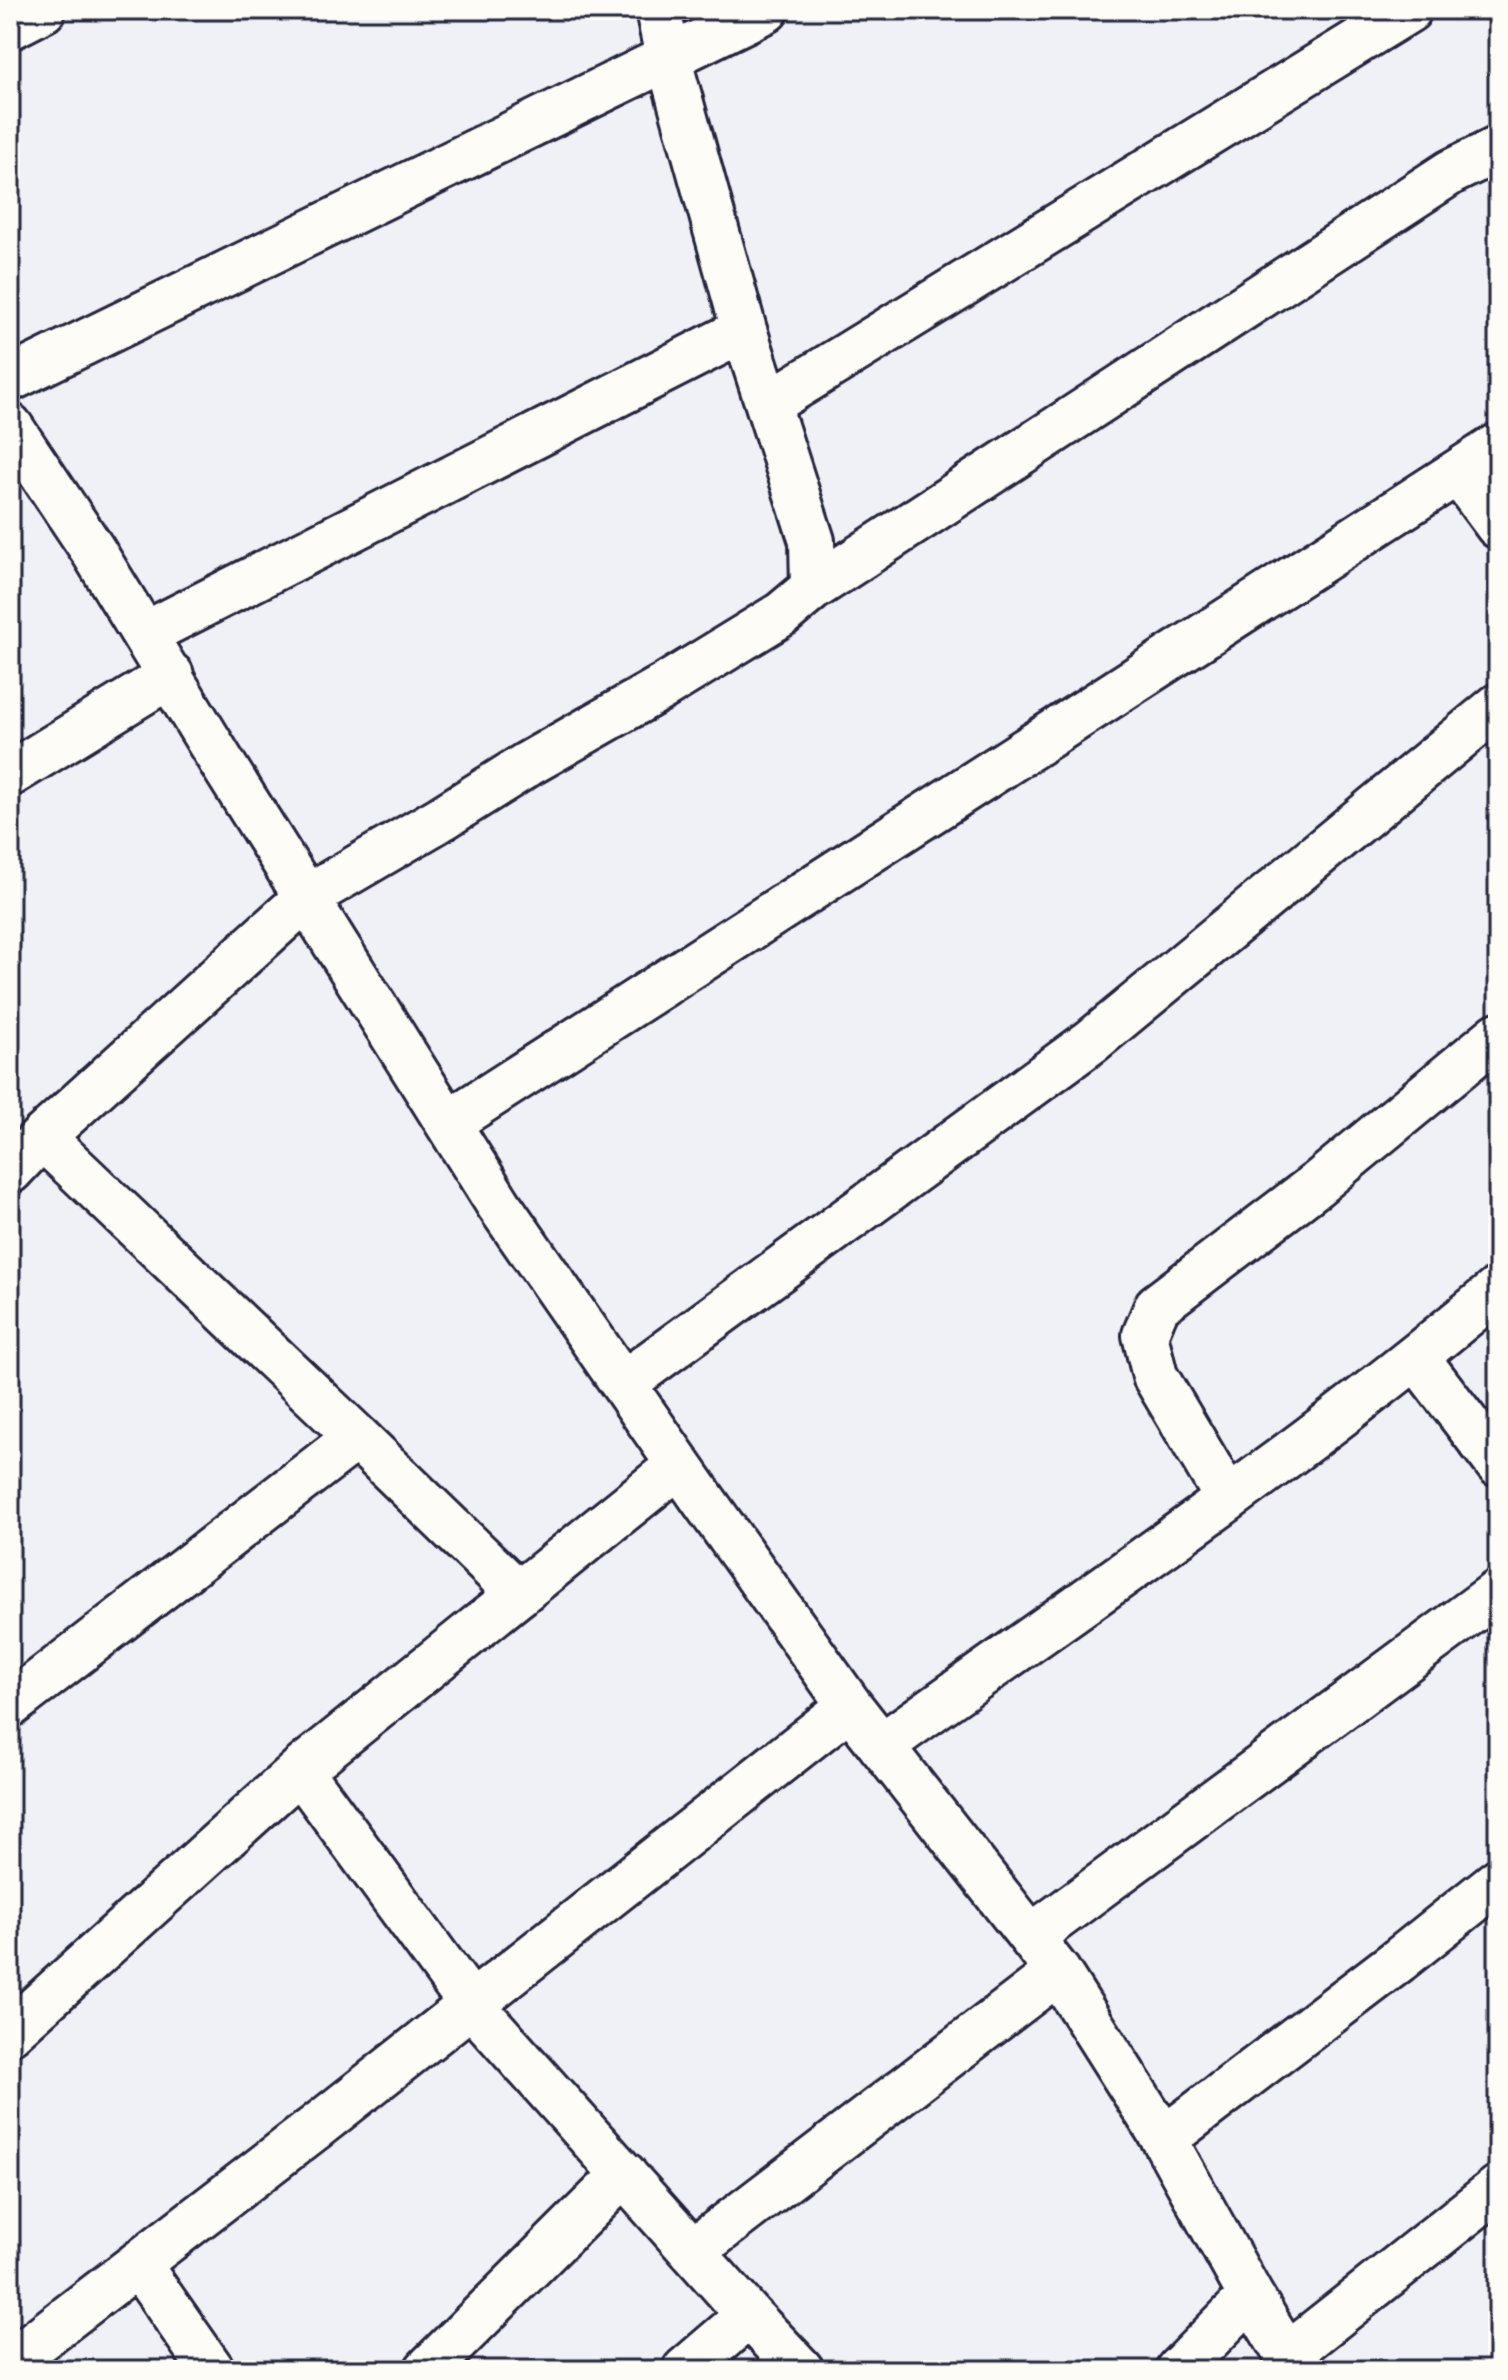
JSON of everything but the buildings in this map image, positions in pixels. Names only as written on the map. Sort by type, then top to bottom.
[{"type":"street","points":[[10,27],[43,10]]},
{"type":"street","points":[[658,10],[668,57],[744,330],[812,541],[813,588]]},
{"type":"street","points":[[10,379],[766,10]]},
{"type":"street","points":[[768,404],[1409,10]]},
{"type":"street","points":[[10,1171],[42,1137],[307,897],[782,614],[813,588],[1451,172],[1498,149]]},
{"type":"street","points":[[145,634],[744,330]]},
{"type":"street","points":[[10,426],[92,549],[499,1205],[850,1706],[1058,1972],[1164,2139],[1291,2363],[1498,2188]]},
{"type":"street","points":[[448,1123],[1498,446]]},
{"type":"street","points":[[1458,472],[1498,526]]},
{"type":"street","points":[[10,774],[171,675]]},
{"type":"street","points":[[624,1383],[1092,1041],[1498,706]]},
{"type":"street","points":[[1228,1499],[1155,1376],[1145,1335],[1157,1306],[1316,1185],[1498,1035]]},
{"type":"street","points":[[42,1137],[519,1594]]},
{"type":"street","points":[[881,1746],[1228,1499],[1417,1358],[1498,1289]]},
{"type":"street","points":[[1417,1358],[1498,1464]]},
{"type":"street","points":[[10,1705],[357,1437]]},
{"type":"street","points":[[10,2032],[300,1770],[679,1465]]},
{"type":"street","points":[[1031,1937],[1498,1592]]},
{"type":"street","points":[[10,2362],[850,1706]]},
{"type":"street","points":[[300,1770],[471,2004],[801,2370]]},
{"type":"street","points":[[1164,2139],[1498,1881]]},
{"type":"street","points":[[693,2251],[1058,1972]]},
{"type":"street","points":[[427,2370],[624,2174]]},
{"type":"street","points":[[138,2264],[212,2370]]},
{"type":"street","points":[[1178,2370],[1251,2296]]},
{"type":"street","points":[[685,2370],[749,2315]]}]
